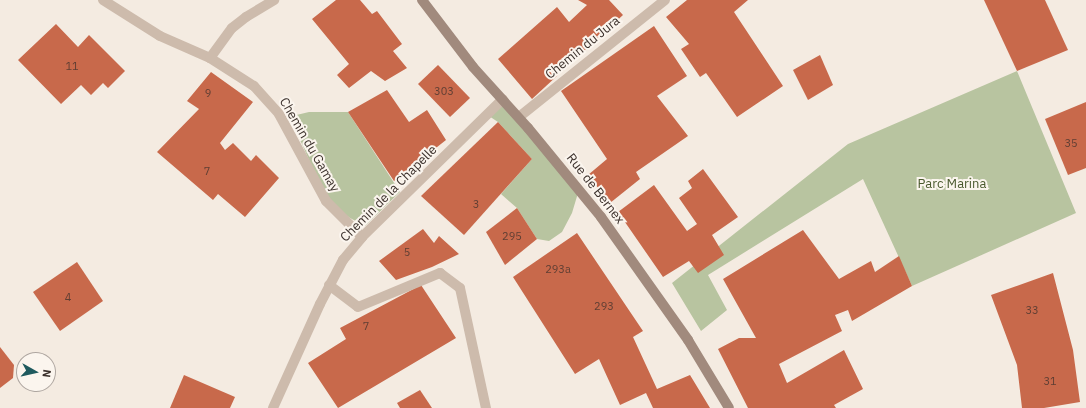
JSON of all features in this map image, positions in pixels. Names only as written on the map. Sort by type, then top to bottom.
[{"type":"street","name":"Chemin du Gamay","points":[[103,0],[160,36],[210,58],[254,86],[267,98],[279,114],[326,201],[362,237]]},
{"type":"street","points":[[210,58],[232,28],[246,17],[274,0]]},
{"type":"street","name":"Rue de Bernex","points":[[422,0],[473,67],[519,117],[574,182],[636,264],[688,340],[729,408]]},
{"type":"street","name":"Chemin du Jura","points":[[519,117],[665,0]]},
{"type":"street","name":"Chemin de la Chapelle","points":[[274,408],[329,285],[343,260],[362,237],[503,99]]},
{"type":"street","points":[[329,285],[358,307],[440,273],[460,288],[486,408]]},
{"type":"green space","name":"Parc Marina","points":[[1017,71],[1076,213],[912,286],[863,179],[708,275],[727,310],[701,331],[672,283],[848,144]]},
{"type":"green space","points":[[503,103],[578,193],[572,213],[562,232],[549,241],[537,239],[517,208],[501,194],[532,159],[498,122],[489,116]]},
{"type":"green space","points":[[309,112],[348,112],[400,192],[365,226],[336,208],[318,181],[302,144],[288,117]]},
{"type":"building","points":[[336,0],[360,0],[372,14],[377,11],[402,44],[393,51],[407,68],[385,81],[371,71],[349,88],[337,75],[349,64],[312,19]]},
{"type":"building","points":[[578,0],[609,0],[623,15],[532,99],[498,59],[557,7],[569,22],[587,5]]},
{"type":"building","points":[[687,0],[748,0],[734,12],[783,86],[737,117],[706,73],[700,77],[681,49],[689,44],[666,17]]},
{"type":"building","points":[[984,0],[1045,0],[1068,50],[1017,71]]},
{"type":"building","points":[[56,24],[78,47],[89,35],[125,71],[108,88],[103,83],[91,95],[81,85],[61,104],[18,60]]},
{"type":"building","points":[[654,26],[687,76],[657,96],[688,136],[636,172],[640,179],[610,203],[588,175],[607,159],[561,91]]},
{"type":"building","points":[[820,55],[833,85],[808,100],[793,70]]},
{"type":"building","points":[[438,65],[470,98],[450,117],[418,84]]},
{"type":"building","points":[[211,72],[253,102],[220,143],[225,150],[233,143],[251,161],[256,155],[279,178],[245,217],[218,194],[213,200],[157,152],[199,109],[187,101]]},
{"type":"building","points":[[387,90],[409,122],[427,110],[446,140],[394,181],[348,112]]},
{"type":"building","points":[[1086,102],[1086,168],[1068,175],[1045,119]]},
{"type":"building","points":[[498,122],[532,159],[464,235],[421,196]]},
{"type":"building","points":[[703,169],[738,217],[712,235],[724,255],[698,273],[689,261],[663,277],[618,212],[654,185],[687,231],[697,224],[679,198],[692,188],[688,181]]},
{"type":"building","points":[[517,208],[537,239],[505,265],[486,232]]},
{"type":"building","points":[[423,229],[434,243],[439,236],[459,254],[432,267],[396,280],[379,261]]},
{"type":"building","points":[[803,230],[839,279],[871,261],[875,272],[899,256],[912,286],[852,321],[848,310],[835,315],[842,331],[779,364],[787,383],[844,350],[863,389],[834,405],[836,408],[748,408],[718,349],[739,338],[756,338],[723,279]]},
{"type":"building","points":[[577,233],[643,331],[633,337],[657,389],[690,375],[710,408],[653,408],[646,393],[620,405],[599,359],[575,374],[513,277]]},
{"type":"building","points":[[77,262],[103,301],[60,331],[33,292]]},
{"type":"building","points":[[1053,273],[1073,350],[1080,402],[1044,408],[1022,408],[1017,365],[991,295]]},
{"type":"building","points":[[421,285],[456,338],[338,408],[308,363],[346,339],[340,328]]},
{"type":"building","points":[[0,347],[14,365],[13,378],[0,388]]},
{"type":"building","points":[[184,375],[235,397],[230,408],[170,408]]},
{"type":"building","points":[[420,390],[432,408],[400,408],[397,403]]}]
